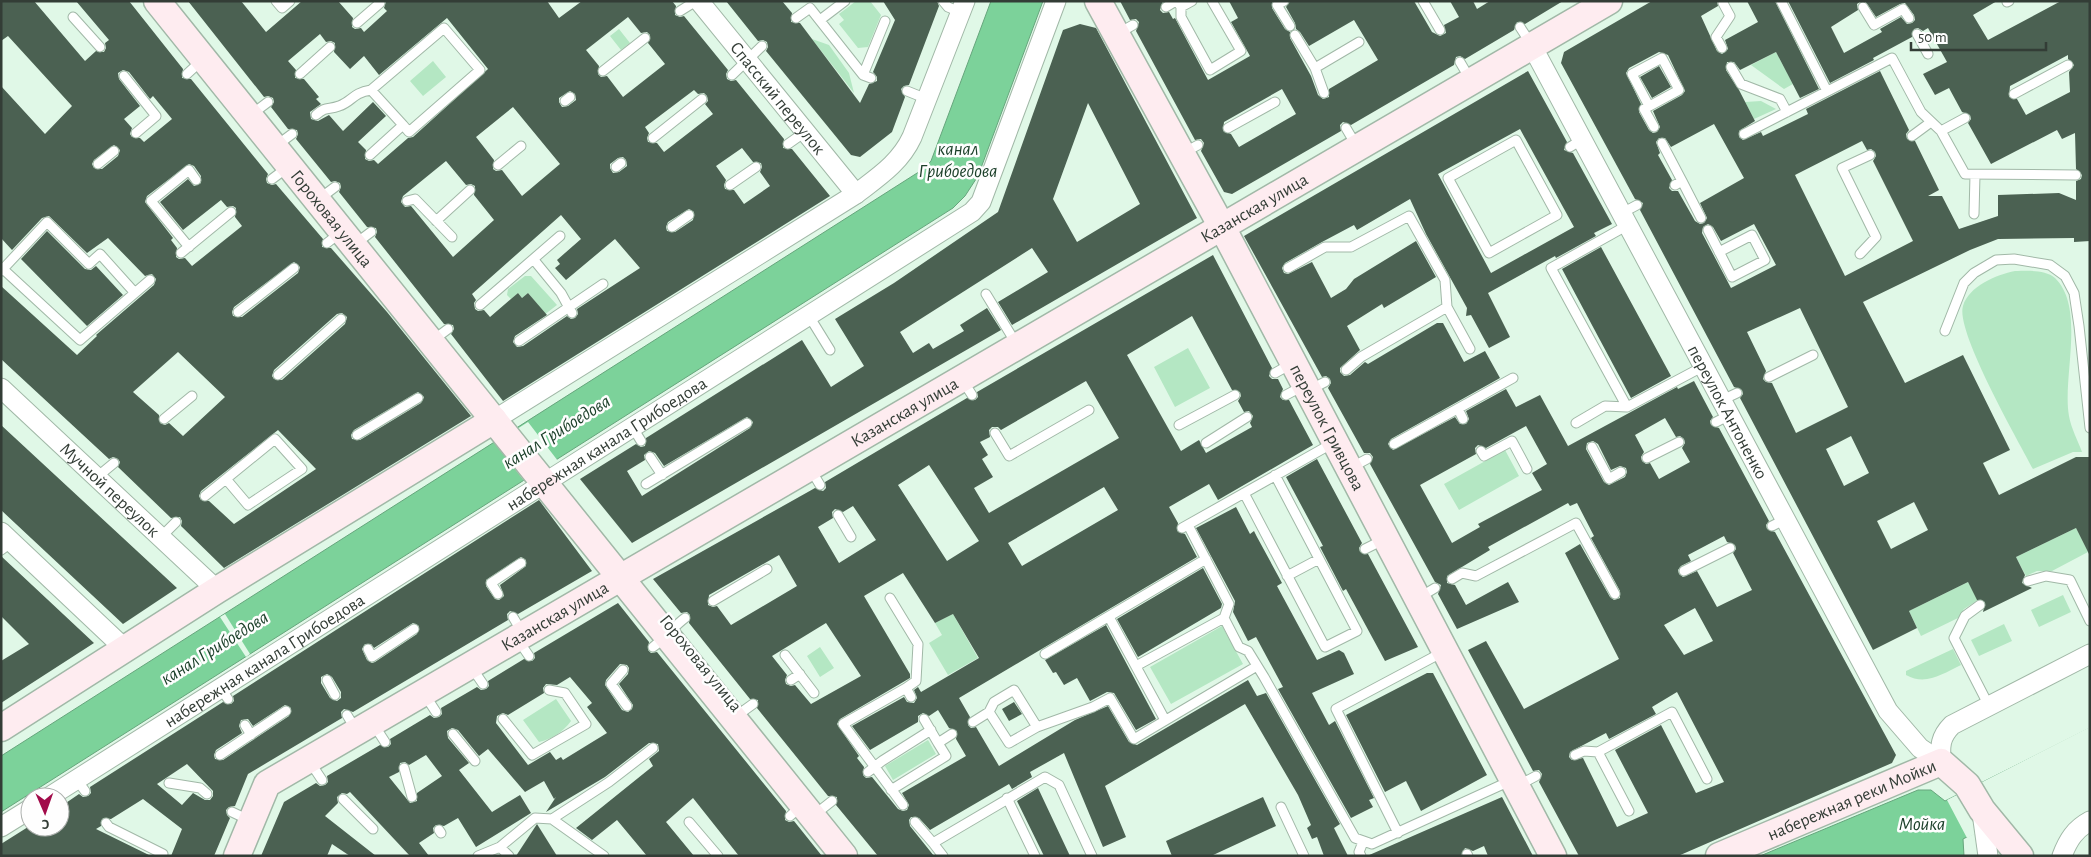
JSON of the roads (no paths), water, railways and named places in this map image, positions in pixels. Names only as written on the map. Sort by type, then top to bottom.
[{"type":"street","name":"Гороховая улица","points":[[156,1],[195,66],[258,110]]},
{"type":"street","name":"Гороховая улица","points":[[168,1],[258,110],[282,154],[326,194],[378,286],[439,336],[453,378],[504,425]]},
{"type":"street","name":"Спасский переулок","points":[[698,1],[856,194]]},
{"type":"street","name":"набережная канала Грибоедова","points":[[70,789],[81,785],[349,613],[545,476],[637,434],[809,316],[972,212],[981,202],[1056,1]]},
{"type":"street","name":"переулок Гривцова","points":[[1098,1],[1124,30],[1190,149],[1222,227],[1258,285],[1299,381],[1335,442],[1358,464],[1376,544],[1426,593],[1445,651],[1522,781],[1544,846]]},
{"type":"street","points":[[1,728],[217,590],[504,425],[597,351],[856,194],[895,164],[906,151],[962,7]]},
{"type":"street","name":"Казанская улица","points":[[237,856],[242,816],[267,784],[315,770],[366,728],[430,702],[476,675],[521,637],[625,575],[815,476],[967,387],[1018,346],[1222,227],[1352,138],[1526,36],[1594,7]]},
{"type":"street","name":"переулок Антоненко","points":[[1526,36],[1576,143],[1629,214],[1726,407],[1779,523],[1888,710],[1920,748],[1941,762]]},
{"type":"street","name":"Гороховая улица","points":[[351,238],[439,336],[504,425],[812,810],[841,853]]},
{"type":"street","name":"Мучной переулок","points":[[1,388],[217,590]]},
{"type":"street","points":[[5,542],[125,649]]},
{"type":"street","name":"набережная реки Мойки","points":[[1719,856],[1941,762],[1940,747],[1943,734],[1952,726],[2090,654]]},
{"type":"street","points":[[1941,762],[2020,856]]},
{"type":"street","points":[[1983,813],[1988,856]]},
{"type":"street","points":[[1,827],[20,815]]},
{"type":"street","points":[[2062,856],[2067,841],[2082,825],[2090,821]]},
{"type":"lane","points":[[276,1],[282,8],[290,1]]},
{"type":"lane","points":[[680,11],[698,1]]},
{"type":"lane","points":[[820,20],[846,1]]},
{"type":"lane","points":[[943,1],[948,7],[962,7]]},
{"type":"lane","points":[[1166,7],[1192,1]]},
{"type":"lane","points":[[1178,3],[1181,17],[1210,70],[1241,51],[1212,1]]},
{"type":"lane","points":[[1284,1],[1277,5],[1290,26]]},
{"type":"lane","points":[[1423,1],[1440,30]]},
{"type":"lane","points":[[1781,1],[1827,91]]},
{"type":"lane","points":[[357,24],[380,3]]},
{"type":"lane","points":[[1722,48],[1716,36],[1730,16],[1723,3]]},
{"type":"lane","points":[[1863,7],[1874,25],[1903,9],[1909,18]]},
{"type":"lane","points":[[796,18],[810,8],[867,76],[885,21]]},
{"type":"lane","points":[[73,16],[100,47]]},
{"type":"lane","points":[[316,115],[325,107],[339,106],[359,92],[371,90],[444,28],[480,70],[409,132],[371,90]]},
{"type":"lane","points":[[1917,34],[1928,54]]},
{"type":"lane","points":[[1295,35],[1315,68],[1324,93]]},
{"type":"lane","points":[[602,71],[645,38]]},
{"type":"lane","points":[[1315,68],[1359,42]]},
{"type":"lane","points":[[732,75],[762,46]]},
{"type":"lane","points":[[300,74],[330,47]]},
{"type":"lane","points":[[1648,106],[1632,74],[1662,58],[1679,90],[1644,109],[1654,127]]},
{"type":"lane","points":[[1744,134],[1892,58],[1920,112],[1940,131],[1965,174],[2076,175]]},
{"type":"lane","points":[[2014,94],[2068,64]]},
{"type":"lane","points":[[1732,67],[1741,84],[1780,99],[1787,112]]},
{"type":"lane","points":[[124,76],[156,116],[136,133]]},
{"type":"lane","points":[[907,91],[927,99]]},
{"type":"lane","points":[[653,138],[702,99]]},
{"type":"lane","points":[[148,106],[156,100]]},
{"type":"lane","points":[[1228,128],[1275,102]]},
{"type":"lane","points":[[1940,131],[1966,118]]},
{"type":"lane","points":[[1912,136],[1931,122]]},
{"type":"lane","points":[[370,156],[404,125]]},
{"type":"lane","points":[[788,144],[806,132]]},
{"type":"lane","points":[[1516,140],[1536,167],[1558,215],[1489,253],[1448,178],[1516,140]]},
{"type":"lane","points":[[1662,143],[1679,183],[1701,218]]},
{"type":"lane","points":[[498,165],[522,146]]},
{"type":"lane","points":[[98,164],[114,152]]},
{"type":"lane","points":[[1860,254],[1876,236],[1842,168],[1870,156]]},
{"type":"lane","points":[[730,185],[756,167]]},
{"type":"lane","points":[[196,180],[189,170],[151,201],[185,250],[231,212]]},
{"type":"lane","points":[[1974,214],[1975,175]]},
{"type":"lane","points":[[436,221],[470,190]]},
{"type":"lane","points":[[407,201],[415,199],[452,237]]},
{"type":"lane","points":[[1627,407],[1551,268],[1629,214]]},
{"type":"lane","points":[[672,227],[689,215]]},
{"type":"lane","points":[[1288,268],[1325,247],[1351,247],[1409,216],[1445,280],[1447,307],[1470,350]]},
{"type":"lane","points":[[135,293],[100,254],[89,264],[47,222],[2,270],[80,340],[135,293],[150,280]]},
{"type":"lane","points":[[1708,230],[1719,252],[1732,277],[1765,260],[1752,235],[1719,252]]},
{"type":"lane","points":[[480,306],[560,236]]},
{"type":"lane","points":[[1945,331],[1964,282],[1974,272],[1996,260],[2014,259],[2050,265],[2065,276],[2074,293],[2080,327],[2090,428]]},
{"type":"lane","points":[[534,260],[561,293],[570,310]]},
{"type":"lane","points":[[238,312],[294,268]]},
{"type":"lane","points":[[519,340],[570,310],[603,284]]},
{"type":"lane","points":[[986,294],[1018,346]]},
{"type":"lane","points":[[1346,370],[1362,357],[1447,307]]},
{"type":"lane","points":[[809,316],[830,350]]},
{"type":"lane","points":[[278,375],[341,319]]},
{"type":"lane","points":[[1769,377],[1813,355]]},
{"type":"lane","points":[[1576,422],[1605,406],[1627,407],[1704,366]]},
{"type":"lane","points":[[1394,444],[1513,378]]},
{"type":"lane","points":[[1179,425],[1235,395]]},
{"type":"lane","points":[[164,419],[192,396]]},
{"type":"lane","points":[[357,435],[418,398]]},
{"type":"lane","points":[[1458,409],[1463,419]]},
{"type":"lane","points":[[995,434],[1009,456],[1089,410]]},
{"type":"lane","points":[[1206,443],[1247,417]]},
{"type":"lane","points":[[646,484],[747,424]]},
{"type":"lane","points":[[205,496],[275,439],[302,469],[248,505],[226,479]]},
{"type":"lane","points":[[1481,451],[1484,456],[1512,441],[1527,469]]},
{"type":"lane","points":[[1136,666],[1224,618],[1229,604],[1206,560],[1185,527],[1335,442]]},
{"type":"lane","points":[[1647,458],[1678,442]]},
{"type":"lane","points":[[1592,447],[1609,479],[1621,472]]},
{"type":"lane","points":[[650,457],[662,475]]},
{"type":"lane","points":[[97,477],[114,463]]},
{"type":"lane","points":[[1244,493],[1325,647],[1357,631],[1327,569],[1319,558],[1275,476]]},
{"type":"lane","points":[[838,515],[851,537]]},
{"type":"lane","points":[[161,537],[176,522]]},
{"type":"lane","points":[[1452,579],[1462,573],[1476,576],[1576,523],[1615,594]]},
{"type":"lane","points":[[1684,571],[1730,548]]},
{"type":"lane","points":[[1287,576],[1319,558]]},
{"type":"lane","points":[[1045,654],[1206,560]]},
{"type":"lane","points":[[498,594],[491,583],[521,563]]},
{"type":"lane","points":[[713,601],[767,569]]},
{"type":"lane","points":[[2028,581],[2046,576],[2070,580],[2090,622]]},
{"type":"lane","points":[[890,598],[918,644],[916,681],[843,724],[871,770],[903,805]]},
{"type":"lane","points":[[1980,605],[1966,616],[1954,638],[1989,706]]},
{"type":"lane","points":[[1109,617],[1165,720]]},
{"type":"lane","points":[[1224,618],[1239,647],[1248,651],[1257,666],[1355,838],[1372,844],[1448,815],[1522,781]]},
{"type":"lane","points":[[368,649],[372,657],[414,629]]},
{"type":"lane","points":[[1398,833],[1336,709],[1445,651]]},
{"type":"lane","points":[[785,655],[814,693]]},
{"type":"lane","points":[[989,712],[1009,743],[1037,727],[1093,707],[1110,698],[1134,739],[1257,666]]},
{"type":"lane","points":[[622,670],[611,684],[627,706]]},
{"type":"lane","points":[[791,680],[800,674]]},
{"type":"lane","points":[[327,680],[336,695]]},
{"type":"lane","points":[[906,688],[911,697]]},
{"type":"lane","points":[[503,719],[532,755],[586,724],[565,693],[549,690]]},
{"type":"lane","points":[[973,722],[989,712],[994,702],[1014,690],[1037,727]]},
{"type":"lane","points":[[220,755],[286,711]]},
{"type":"lane","points":[[1575,755],[1584,751],[1598,752],[1672,712],[1707,779]]},
{"type":"lane","points":[[891,790],[946,756],[924,719]]},
{"type":"lane","points":[[245,725],[251,735]]},
{"type":"lane","points":[[871,770],[931,730]]},
{"type":"lane","points":[[454,734],[475,761]]},
{"type":"lane","points":[[938,743],[952,734]]},
{"type":"lane","points":[[552,819],[609,782],[653,748]]},
{"type":"lane","points":[[1598,752],[1629,810]]},
{"type":"lane","points":[[404,768],[412,797]]},
{"type":"lane","points":[[933,843],[1045,777],[1059,785],[1092,856]]},
{"type":"lane","points":[[169,783],[200,788],[207,794]]},
{"type":"lane","points":[[1007,798],[1035,856]]},
{"type":"lane","points":[[343,799],[373,829]]},
{"type":"lane","points":[[1281,807],[1304,856]]},
{"type":"lane","points":[[478,856],[500,847],[535,818],[552,819],[604,856]]},
{"type":"lane","points":[[689,822],[718,856]]},
{"type":"lane","points":[[915,822],[943,856]]},
{"type":"lane","points":[[106,823],[109,828],[162,854]]},
{"type":"lane","points":[[1361,856],[1359,852],[1363,842]]},
{"type":"lane","points":[[500,847],[509,856]]},
{"type":"water","name":"канал Грибоедова","points":[[991,1],[1043,1],[978,176],[965,196],[953,208],[40,787],[20,787],[20,800],[1,812],[1,756],[925,168],[931,161]]},
{"type":"water","name":"Мойка","points":[[2090,728],[2090,774],[1963,839],[1964,856],[1760,856],[1918,790],[1931,790],[1945,801]]}]
